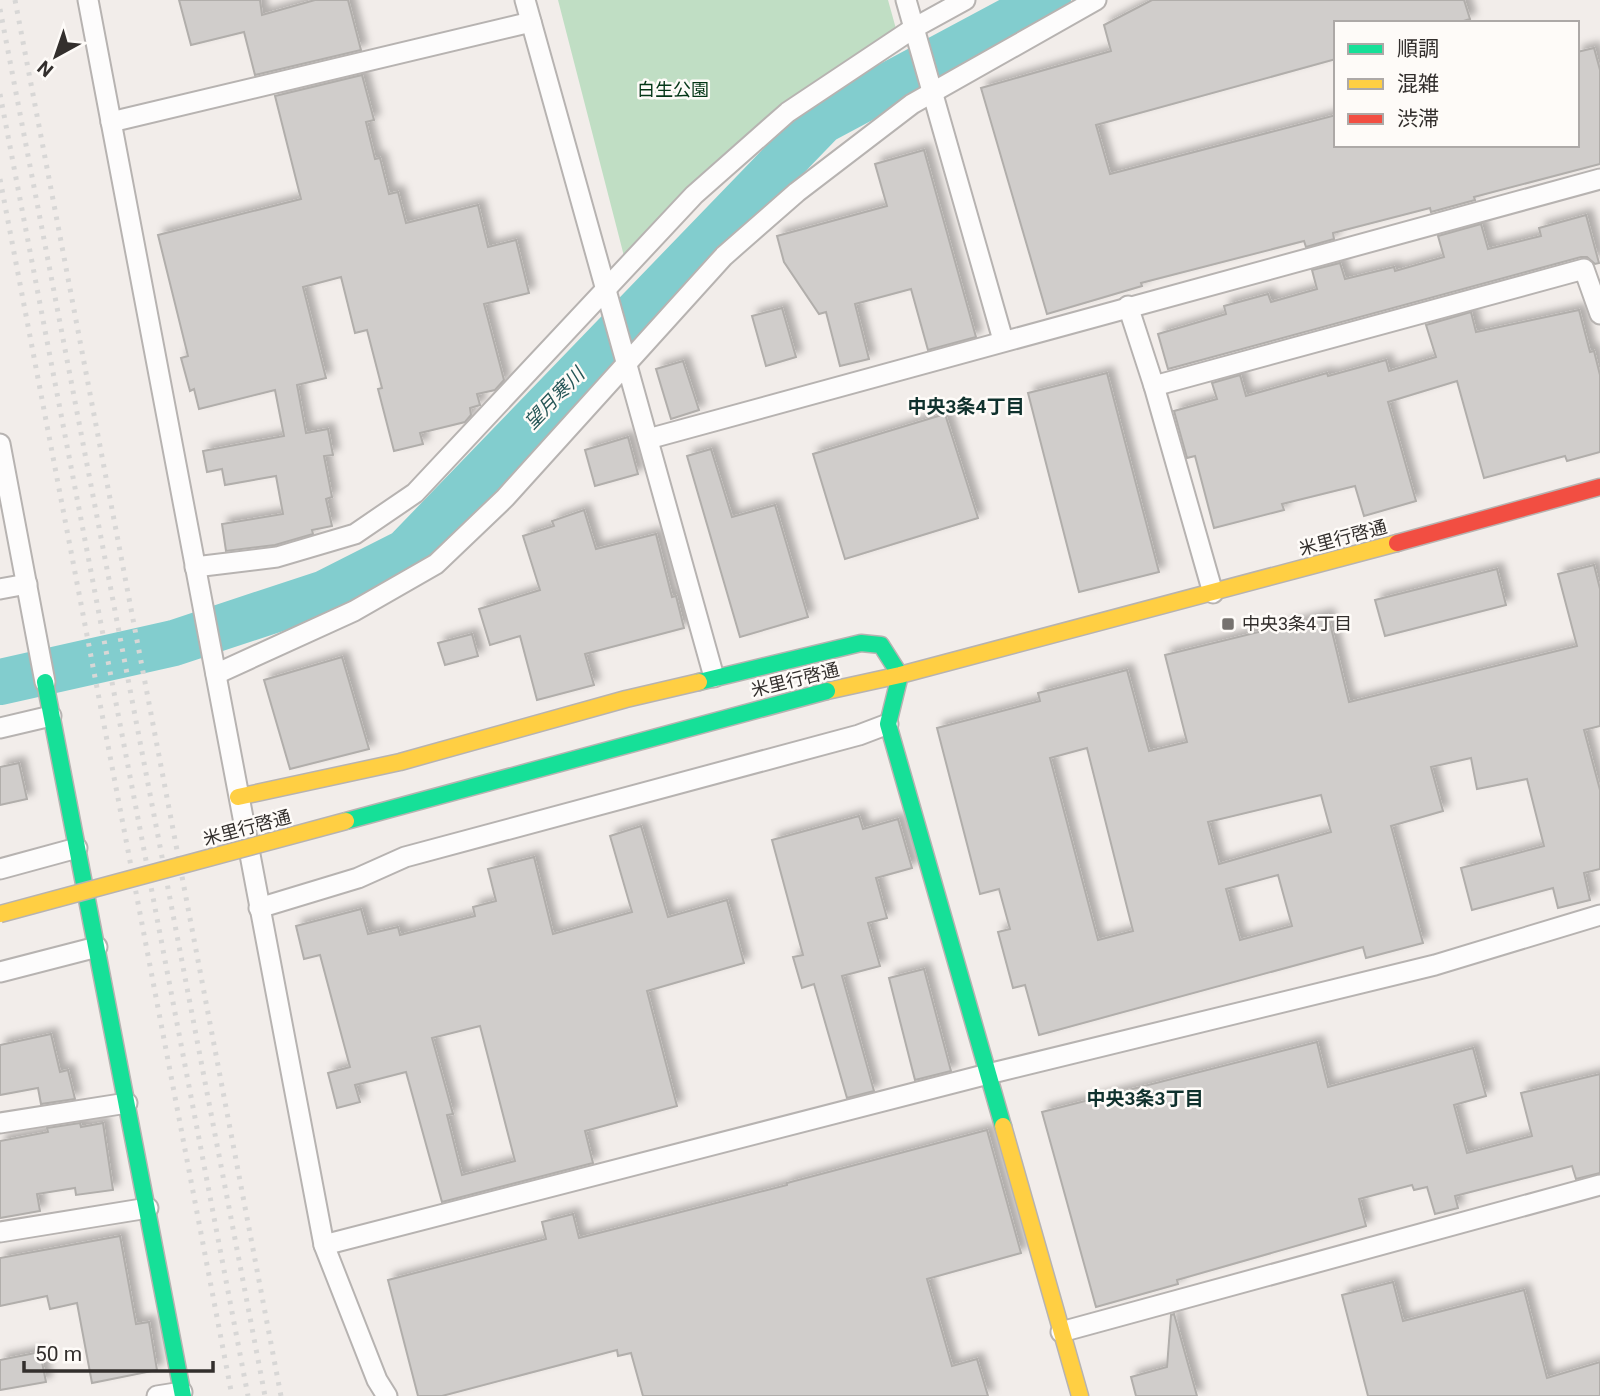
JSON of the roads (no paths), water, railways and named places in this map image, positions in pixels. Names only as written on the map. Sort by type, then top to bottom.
[{"type":"street","points":[[88,0],[324,1245],[377,1380],[387,1396]]},
{"type":"street","points":[[525,0],[713,677]]},
{"type":"street","points":[[906,0],[1003,340]]},
{"type":"street","points":[[196,575],[277,557],[355,534],[415,493],[609,296],[694,195],[788,113],[916,35],[965,0]]},
{"type":"street","points":[[216,674],[354,611],[436,565],[505,498],[625,353],[724,256],[797,192],[930,86],[1096,0]]},
{"type":"street","points":[[111,122],[531,22]]},
{"type":"street","points":[[648,439],[1600,179]]},
{"type":"street","points":[[1154,386],[1584,269],[1600,314]]},
{"type":"street","points":[[1128,306],[1154,386],[1213,593]]},
{"type":"street","points":[[0,444],[183,1394],[157,1396]]},
{"type":"street","name":"米里行啓通","points":[[0,915],[827,691],[900,675],[1213,593],[1600,487]]},
{"type":"street","points":[[0,589],[27,584]]},
{"type":"street","points":[[238,797],[400,762],[713,677],[861,643],[881,645],[900,675],[888,724],[1080,1396]]},
{"type":"street","points":[[0,728],[51,716]]},
{"type":"street","points":[[259,908],[358,877],[405,857],[859,735],[888,724]]},
{"type":"street","points":[[0,869],[77,848]]},
{"type":"street","points":[[324,1245],[988,1074],[1435,965],[1600,915]]},
{"type":"street","points":[[0,972],[97,947]]},
{"type":"street","points":[[0,1124],[127,1103]]},
{"type":"street","points":[[1061,1332],[1600,1185]]},
{"type":"street","points":[[0,1232],[148,1208]]},
{"type":"waterway","name":"望月寒川","points":[[0,682],[174,643],[325,593],[406,552],[822,121],[1048,0]]},
{"type":"railway","points":[[15,0],[281,1396]]},
{"type":"railway","points":[[0,9],[265,1396]]},
{"type":"railway","points":[[0,94],[248,1396]]},
{"type":"railway","points":[[0,179],[232,1396]]},
{"type":"place","name":"中央3条4丁目","points":[[1228,624]]},
{"type":"district","name":"中央3条4丁目","points":[[966,406]]},
{"type":"district","name":"中央3条3丁目","points":[[1145,1098]]},
{"type":"park label","name":"白生公園","points":[[673,90]]}]
